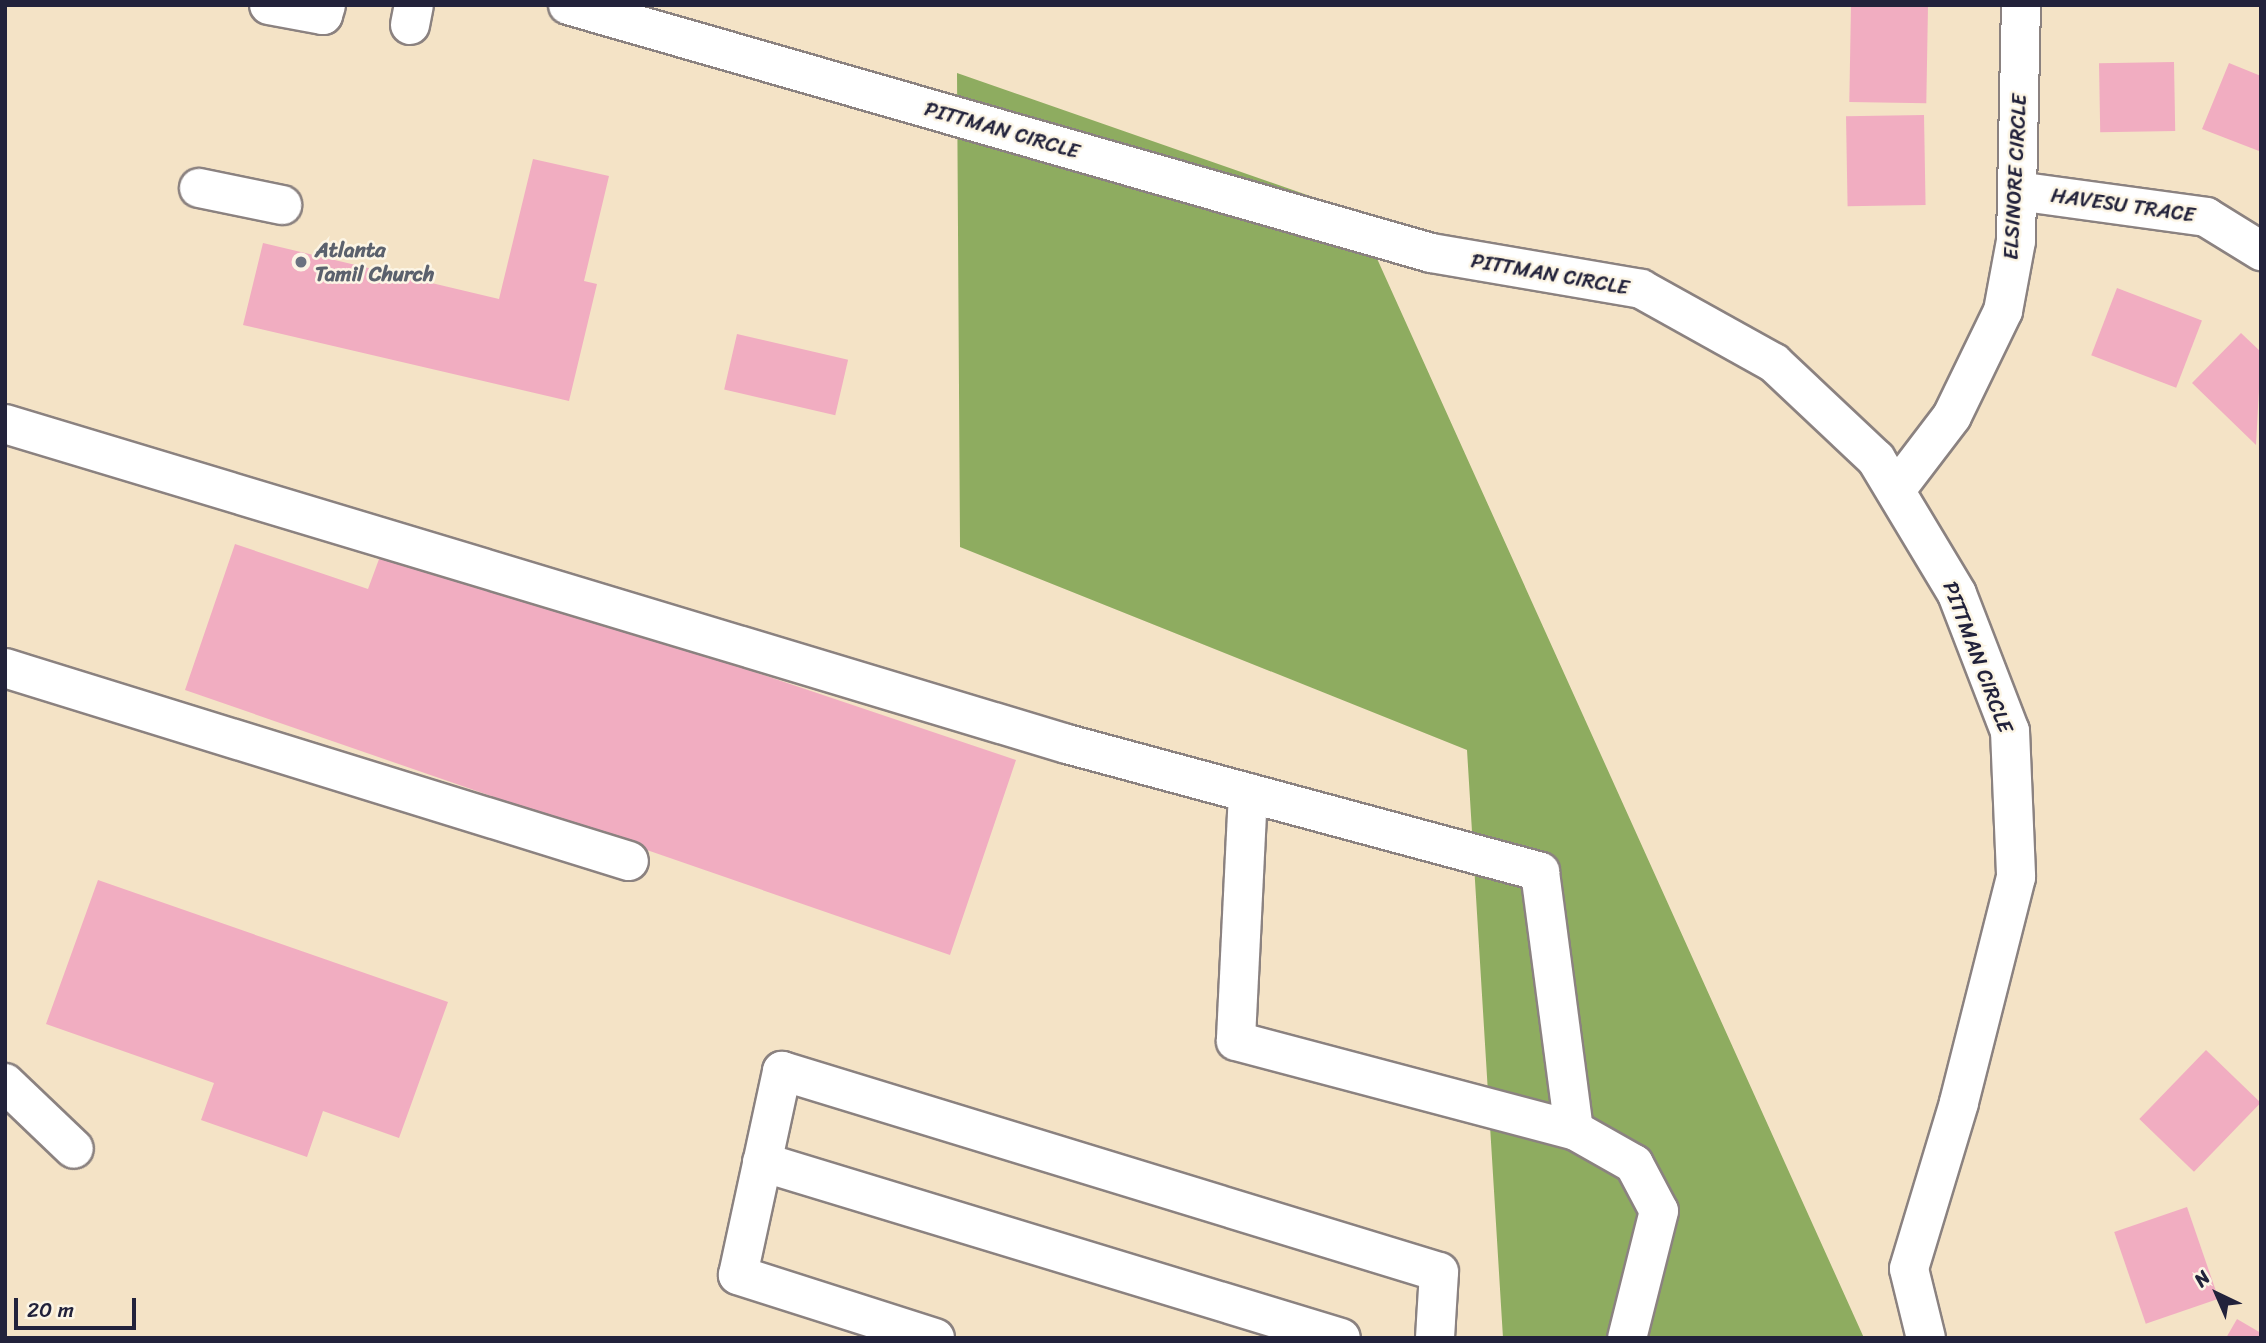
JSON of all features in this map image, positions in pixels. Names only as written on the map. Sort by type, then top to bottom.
[{"type":"street","points":[[268,5],[324,10]]},
{"type":"street","name":"PITTMAN CIRCLE","points":[[568,5],[1431,253],[1641,289],[1774,363],[1898,487],[1957,594],[2010,731],[2016,877],[1959,1103],[1909,1269],[1926,1338]]},
{"type":"street","name":"ELSINORE CIRCLE","points":[[1898,487],[1952,415],[2003,311],[2017,191],[2021,5]]},
{"type":"street","points":[[199,188],[282,205]]},
{"type":"street","name":"HAVESU TRACE","points":[[2017,191],[2206,217],[2261,251]]},
{"type":"street","points":[[5,424],[1248,793],[1540,872],[1574,1130]]},
{"type":"street","points":[[5,668],[629,861]]},
{"type":"street","points":[[1248,793],[1237,1041],[1574,1130],[1634,1164],[1658,1212],[1627,1338]]},
{"type":"street","points":[[935,1338],[738,1275],[782,1071],[1439,1272],[1435,1338]]},
{"type":"street","points":[[5,1083],[74,1149]]},
{"type":"street","points":[[762,1162],[1341,1338]]},
{"type":"green space","points":[[957,73],[1356,212],[1864,1338],[1503,1338],[1467,750],[960,547]]},
{"type":"building","points":[[1851,5],[1928,6],[1926,103],[1849,102]]},
{"type":"building","points":[[2174,62],[2175,131],[2100,132],[2099,63]]},
{"type":"building","points":[[2229,63],[2261,76],[2261,161],[2259,151],[2202,129]]},
{"type":"building","points":[[1924,115],[1926,205],[1848,206],[1846,116]]},
{"type":"building","name":"Atlanta Tamil Church","points":[[533,159],[609,176],[584,281],[597,284],[569,401],[243,325],[263,243],[499,299]]},
{"type":"building","points":[[2117,288],[2202,321],[2176,388],[2091,355]]},
{"type":"building","points":[[2241,333],[2261,352],[2256,445],[2192,383]]},
{"type":"building","points":[[737,334],[848,360],[835,415],[724,390]]},
{"type":"building","points":[[235,544],[368,589],[382,551],[419,559],[1016,760],[950,955],[185,690]]},
{"type":"building","points":[[98,880],[448,1002],[399,1138],[323,1111],[307,1157],[201,1120],[214,1083],[46,1024]]},
{"type":"building","points":[[2206,1050],[2261,1103],[2194,1172],[2139,1119]]},
{"type":"building","points":[[2187,1207],[2219,1299],[2146,1324],[2114,1232]]},
{"type":"building","points":[[2237,1319],[2261,1333],[2261,1338],[2226,1338]]},
{"type":"place","name":"Atlanta Tamil Church","points":[[301,262]]}]
